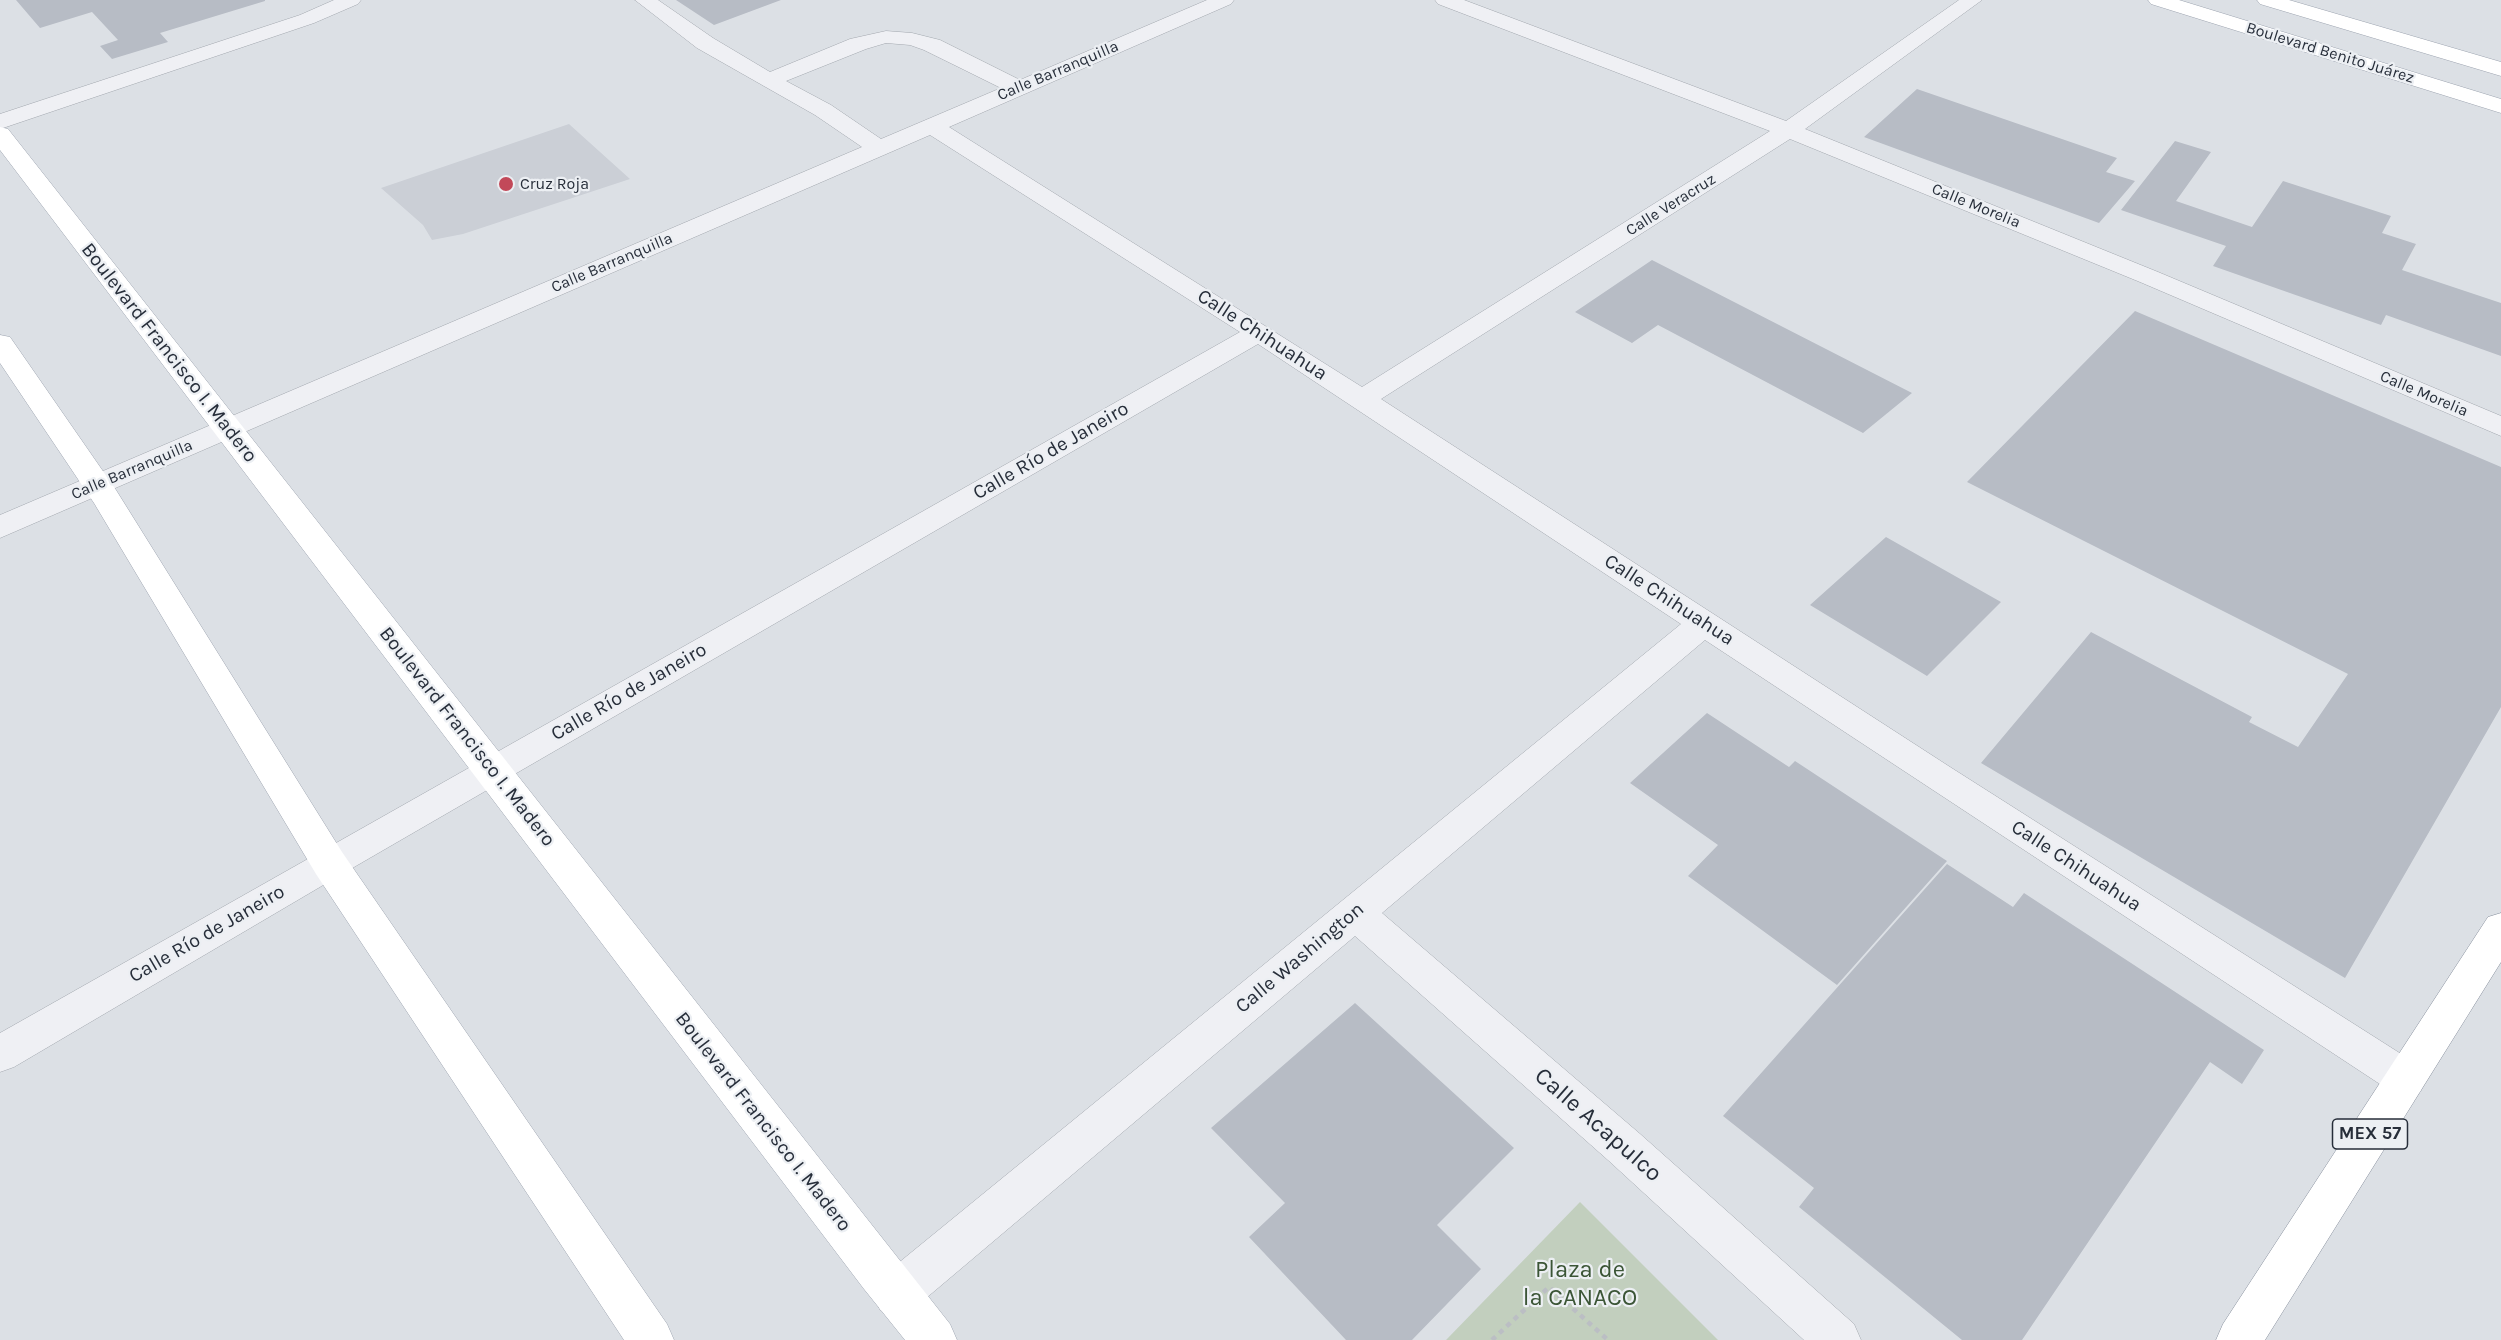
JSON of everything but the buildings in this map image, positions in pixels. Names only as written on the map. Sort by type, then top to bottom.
[{"type":"main road","name":"Boulevard Benito Juárez","points":[[2158,0],[2501,106]]},
{"type":"main road","name":"Boulevard Benito Juárez","points":[[2267,0],[2501,69]]},
{"type":"main road","name":"Boulevard Francisco I. Madero","points":[[0,134],[896,1294],[934,1340]]},
{"type":"main road","points":[[0,343],[97,484],[329,863],[651,1340]]},
{"type":"main road","name":"MEX 57","points":[[2239,1340],[2501,929]]},
{"type":"street","points":[[0,122],[307,19],[351,0]]},
{"type":"street","points":[[645,0],[705,43],[823,110],[878,148]]},
{"type":"street","name":"Calle Barranquilla","points":[[0,527],[1224,0]]},
{"type":"street","name":"Calle Morelia","points":[[1445,0],[1788,130],[2149,277],[2501,427]]},
{"type":"street","name":"Calle Veracruz","points":[[1362,399],[1788,130],[1972,0]]},
{"type":"street","points":[[769,80],[858,44],[886,37],[912,39],[932,45],[1019,88]]},
{"type":"street","name":"Calle Chihuahua","points":[[930,125],[1259,332],[2406,1079]]},
{"type":"street","name":"Calle Río de Janeiro","points":[[0,1054],[329,863],[1259,332]]},
{"type":"street","name":"Calle Washington","points":[[896,1294],[1704,623]]},
{"type":"street","name":"Calle Acapulco","points":[[1355,913],[1624,1146],[1838,1340]]},
{"type":"path","points":[[1492,1340],[1549,1287],[1608,1340]]},
{"type":"shaded area","name":"Cruz Roja","points":[[569,124],[630,179],[463,234],[432,240],[423,225],[381,188]]},
{"type":"green space","name":"Plaza de la CANACO","points":[[1580,1202],[1718,1340],[1446,1340]]},
{"type":"place","name":"Cruz Roja","points":[[506,184]]}]
